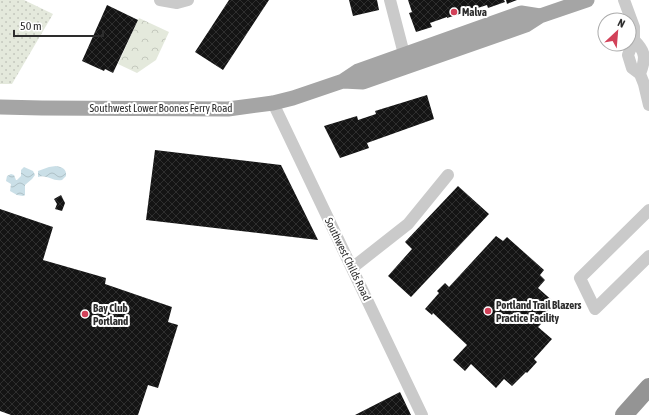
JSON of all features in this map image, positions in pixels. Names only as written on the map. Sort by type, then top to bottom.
[{"type":"highway","points":[[624,415],[649,387]]},
{"type":"main road","name":"Southwest Lower Boones Ferry Road","points":[[344,81],[363,82],[526,25],[540,16],[587,0]]},
{"type":"main road","name":"Southwest Lower Boones Ferry Road","points":[[0,107],[213,109],[273,103],[344,81],[358,71],[521,13],[540,16]]},
{"type":"street","points":[[160,0],[177,3],[188,0]]},
{"type":"street","points":[[390,0],[404,54]]},
{"type":"street","points":[[624,0],[634,27],[634,40],[641,47],[645,61],[640,74],[649,105]]},
{"type":"street","name":"Southwest Childs Road","points":[[273,103],[422,415]]},
{"type":"street","points":[[352,268],[408,224],[448,175]]},
{"type":"street","points":[[649,210],[580,278],[595,309],[649,256]]},
{"type":"green space","points":[[0,0],[24,0],[53,14],[12,84],[0,84]]},
{"type":"green space","points":[[139,18],[169,32],[156,60],[137,73],[118,64]]},
{"type":"water","points":[[56,166],[62,168],[66,172],[66,176],[62,180],[56,180],[44,176],[38,177],[38,171]]},
{"type":"water","points":[[24,167],[33,171],[35,175],[25,185],[25,195],[23,196],[17,195],[10,191],[11,184],[6,181],[7,176],[11,174],[14,175],[17,180],[21,176],[21,170]]},
{"type":"building","points":[[229,0],[269,0],[223,70],[195,52]]},
{"type":"building","points":[[349,0],[377,0],[379,10],[353,16]]},
{"type":"building","points":[[408,0],[504,0],[505,2],[488,8],[487,5],[447,17],[430,23],[432,27],[416,32],[409,13],[412,12]]},
{"type":"building","points":[[506,0],[517,0],[507,4]]},
{"type":"building","points":[[107,5],[138,20],[113,73],[105,69],[104,71],[82,61]]},
{"type":"building","points":[[427,95],[434,119],[367,143],[369,148],[340,158],[324,126],[357,116],[358,120],[376,114],[375,111]]},
{"type":"building","points":[[155,150],[281,165],[318,240],[146,220]]},
{"type":"building","points":[[458,186],[489,214],[411,297],[388,276],[412,249],[405,242]]},
{"type":"building","points":[[61,195],[65,203],[62,211],[55,209],[57,204],[54,199]]},
{"type":"building","name":"Bay Club Portland","points":[[0,209],[53,227],[43,260],[106,278],[105,284],[172,307],[168,322],[178,325],[158,388],[148,385],[138,415],[11,415],[0,411]]},
{"type":"building","name":"Portland Trail Blazers Practice Facility","points":[[496,236],[503,241],[507,237],[544,270],[540,275],[545,280],[538,288],[555,303],[544,315],[547,318],[538,327],[552,339],[534,359],[537,362],[512,386],[504,379],[496,388],[471,364],[465,371],[453,360],[467,345],[433,313],[432,315],[425,309],[439,293],[437,291],[445,283],[449,287]]},
{"type":"building","points":[[400,392],[411,415],[355,415]]},
{"type":"place","name":"Malva","points":[[454,12]]},
{"type":"place","name":"Portland Trail Blazers Practice Facility","points":[[488,311]]},
{"type":"place","name":"Bay Club Portland","points":[[85,314]]}]
